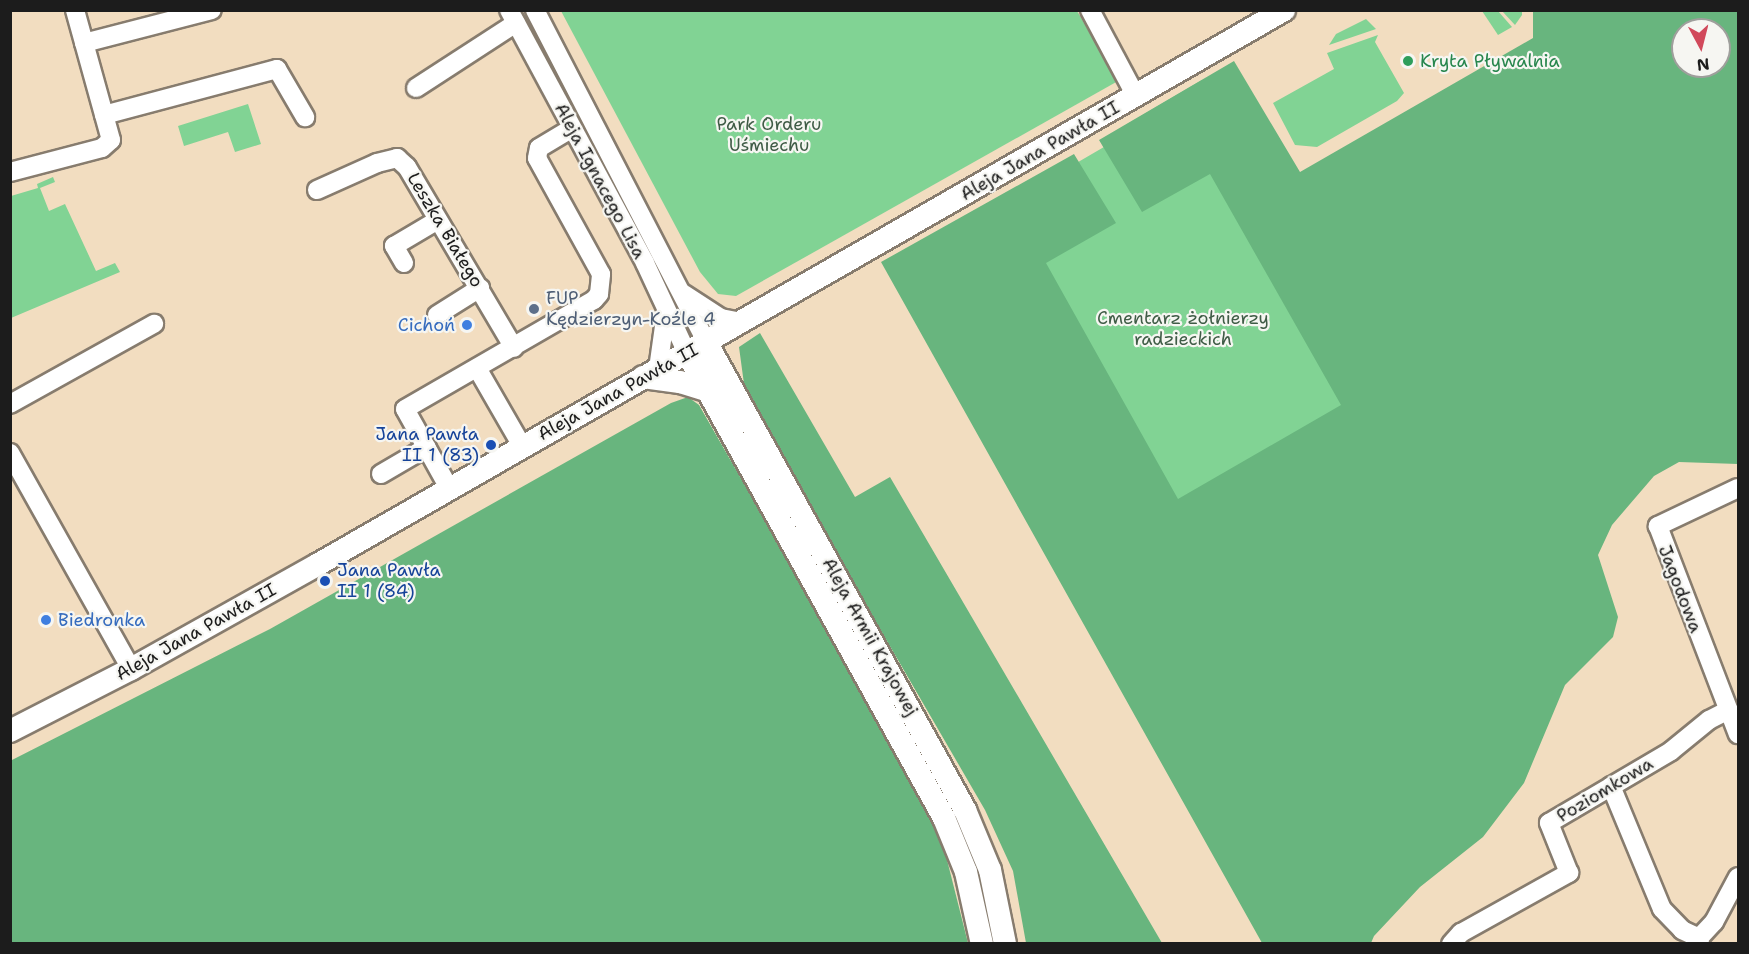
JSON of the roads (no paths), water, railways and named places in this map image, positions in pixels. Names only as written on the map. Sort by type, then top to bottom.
[{"type":"main road","name":"Aleja Jana Pawła II","points":[[10,730],[131,669],[742,322],[1284,10]]},
{"type":"main road","points":[[724,376],[727,349],[742,322]]},
{"type":"main road","name":"Aleja Armii Krajowej","points":[[706,342],[965,810],[990,870],[1005,944]]},
{"type":"main road","name":"Aleja Armii Krajowej","points":[[687,353],[944,818],[966,872],[982,944]]},
{"type":"main road","points":[[651,373],[706,390]]},
{"type":"street","points":[[10,172],[102,148],[111,140],[75,10]]},
{"type":"street","points":[[84,43],[212,10]]},
{"type":"street","name":"Aleja Ignacego Lisa","points":[[535,10],[706,342]]},
{"type":"street","points":[[1090,10],[1136,96]]},
{"type":"street","points":[[416,87],[513,17]]},
{"type":"street","name":"Aleja Ignacego Lisa","points":[[513,17],[666,307],[687,353]]},
{"type":"street","points":[[104,115],[277,69],[305,117]]},
{"type":"street","points":[[449,488],[405,409],[594,300],[602,283],[601,274],[537,158],[539,148],[571,129]]},
{"type":"street","name":"Leszka Białego","points":[[317,190],[377,163],[397,158],[407,167],[514,348]]},
{"type":"street","points":[[404,263],[394,246],[438,220]]},
{"type":"street","points":[[437,315],[480,288]]},
{"type":"street","points":[[682,293],[721,318],[742,322]]},
{"type":"street","points":[[651,373],[666,307]]},
{"type":"street","points":[[10,404],[154,324]]},
{"type":"street","points":[[477,368],[522,446]]},
{"type":"street","points":[[381,474],[427,447]]},
{"type":"street","points":[[10,453],[131,669]]},
{"type":"street","name":"Jagodowa","points":[[1738,488],[1658,526],[1738,734]]},
{"type":"street","name":"Poziomkowa","points":[[1451,944],[1461,933],[1569,873],[1549,823],[1671,751],[1704,723],[1729,710]]},
{"type":"street","points":[[1611,786],[1662,909],[1682,930],[1700,941],[1714,922],[1738,878]]},
{"type":"place","name":"Kryta Pływalnia","points":[[1408,61]]},
{"type":"place","name":"FUP Kędzierzyn-Koźle 4","points":[[534,309]]},
{"type":"place","name":"Cichoń","points":[[467,325]]},
{"type":"place","name":"Jana Pawła II 1 (83)","points":[[491,445]]},
{"type":"place","name":"Jana Pawła II 1 (84)","points":[[325,581]]},
{"type":"place","name":"Biedronka","points":[[46,620]]},
{"type":"park label","name":"Park Orderu Uśmiechu","points":[[769,135]]},
{"type":"park label","name":"Cmentarz żołnierzy radzieckich","points":[[1183,329]]}]
